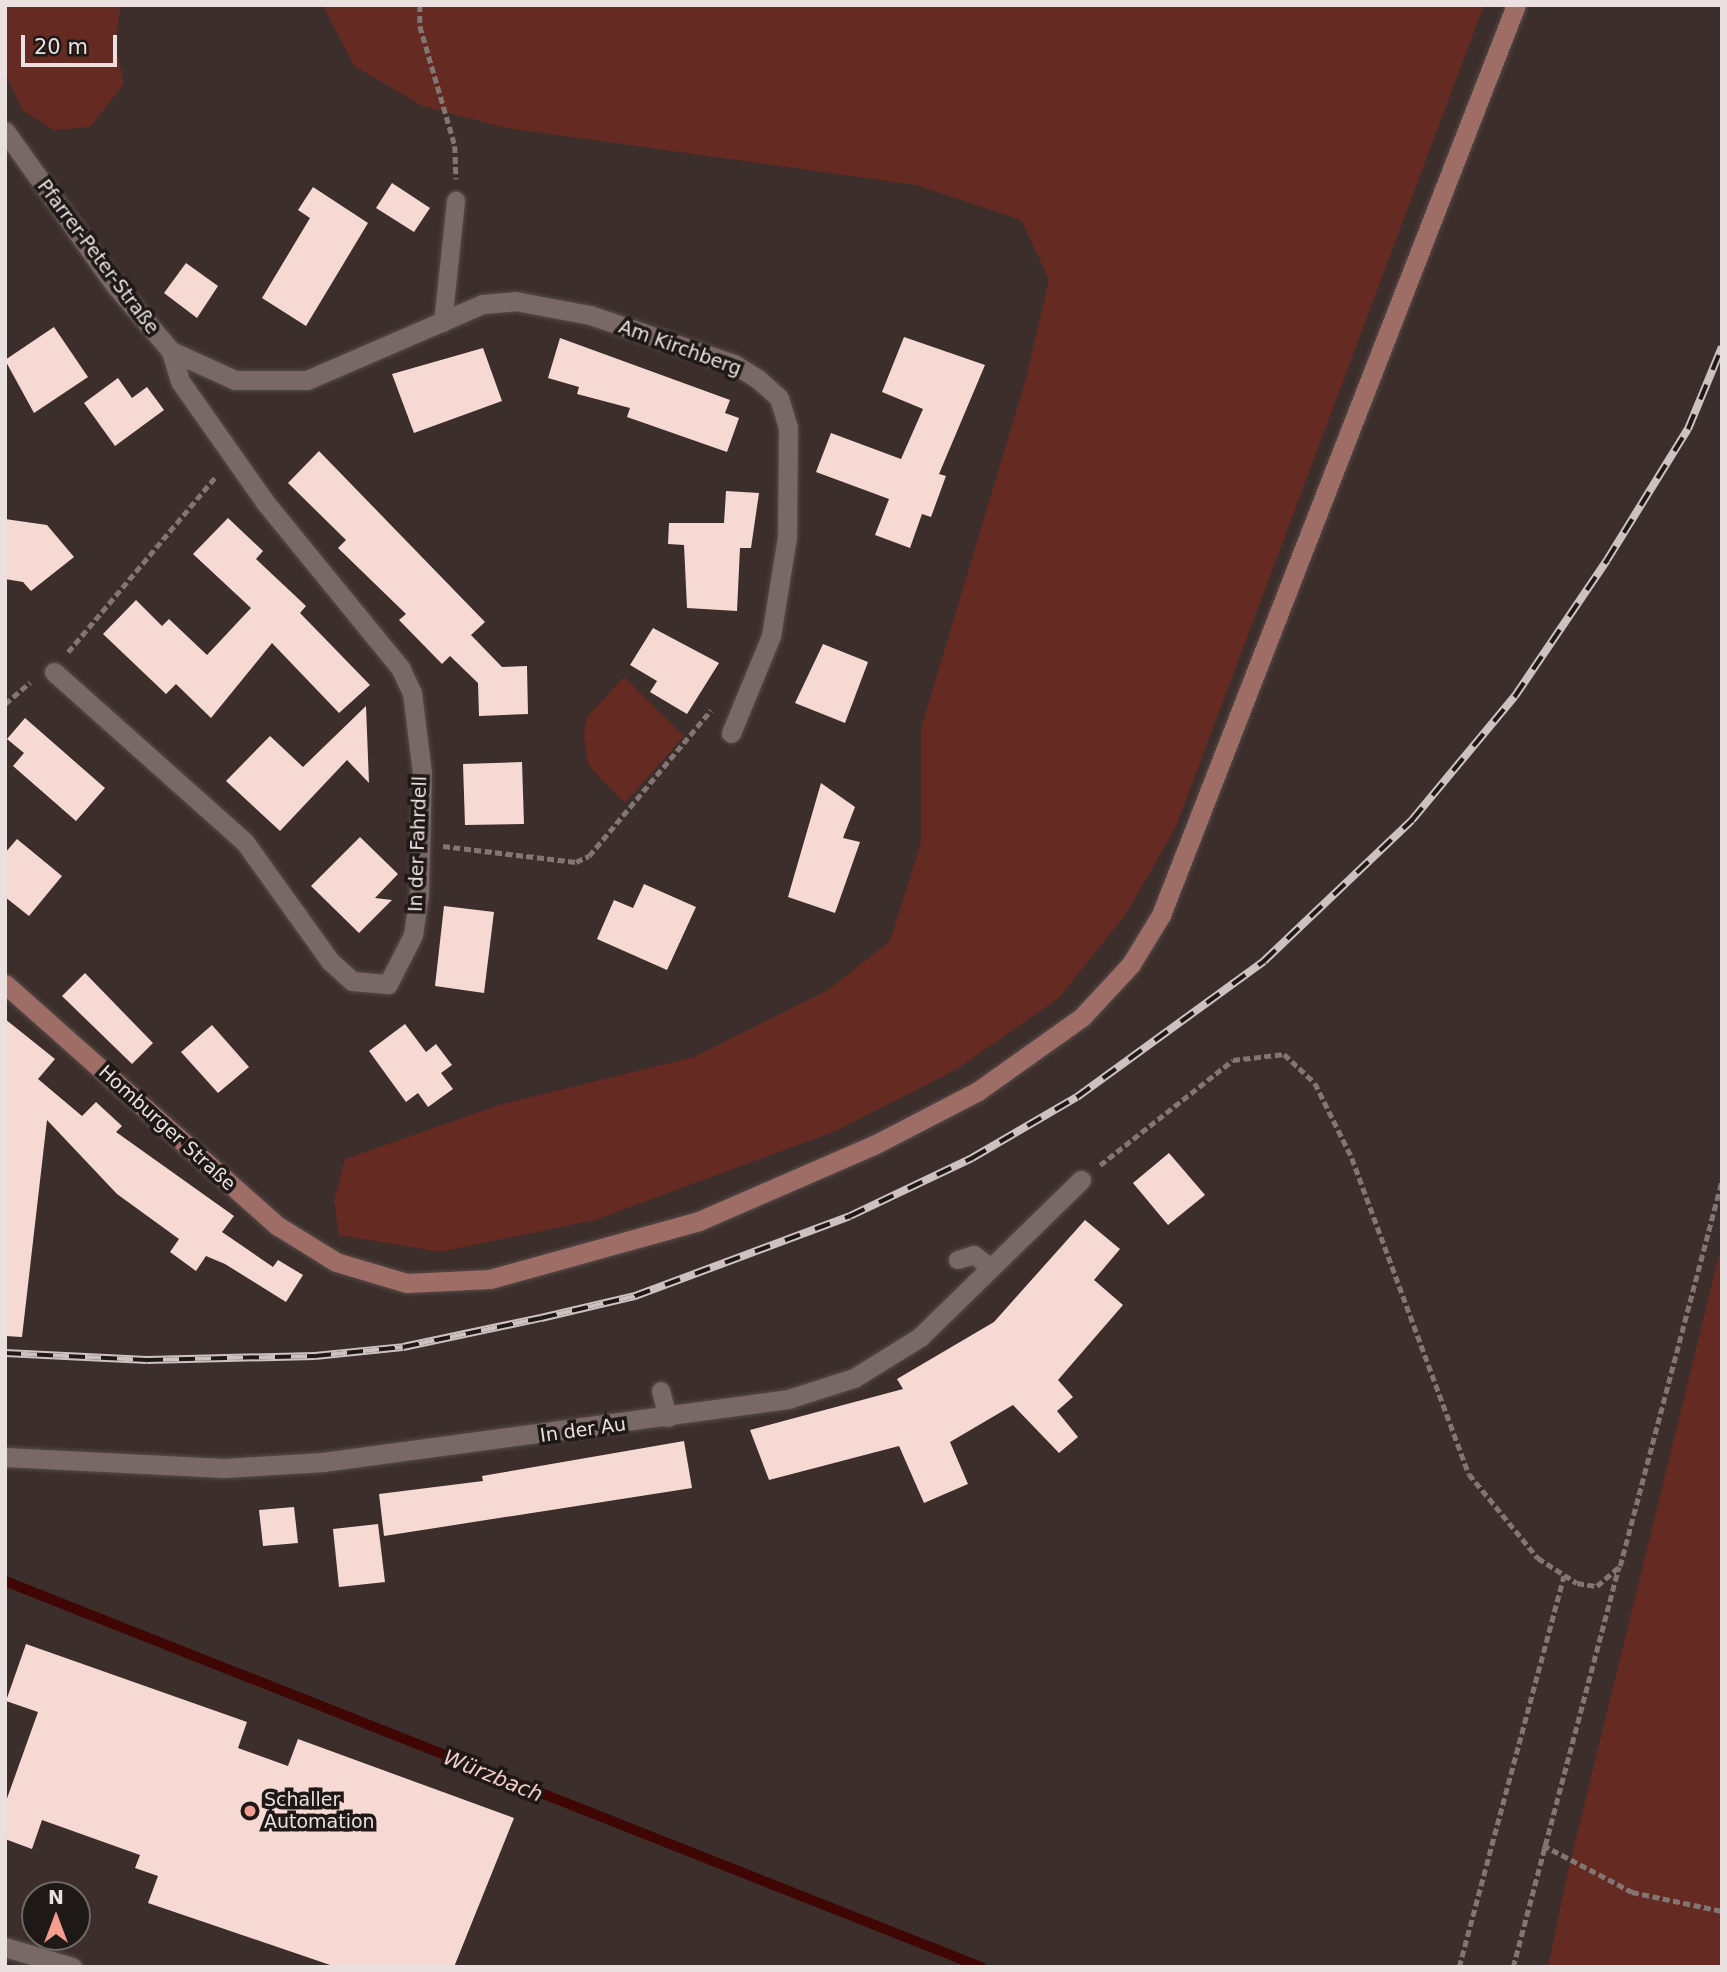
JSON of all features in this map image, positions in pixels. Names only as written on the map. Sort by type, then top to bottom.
[{"type":"main road","name":"Homburger Straße","points":[[5,984],[229,1185],[336,1262],[407,1283],[479,1280],[576,1260],[699,1221],[874,1146],[978,1091],[1082,1017],[1131,964],[1188,858],[1516,5]]},
{"type":"street","name":"Pfarrer-Peter-Straße","points":[[5,131],[98,263],[171,351],[235,380],[307,380],[443,323]]},
{"type":"street","name":"Am Kirchberg","points":[[443,323],[483,304],[547,304],[734,364],[779,398],[790,462],[782,594],[731,733]]},
{"type":"street","name":"In der Fahrdell","points":[[54,672],[244,841],[330,961],[352,981],[388,984],[401,967],[413,935],[422,844],[419,725],[401,669],[302,552],[180,381],[171,351]]},
{"type":"street","name":"In der Au","points":[[5,1457],[273,1465],[668,1418],[788,1399],[854,1378],[920,1337],[1081,1180]]},
{"type":"street","points":[[5,1947],[72,1967]]},
{"type":"lane","points":[[443,323],[456,201]]},
{"type":"lane","points":[[958,1260],[974,1255],[991,1268]]},
{"type":"lane","points":[[662,1391],[668,1418]]},
{"type":"path","points":[[421,5],[420,26],[455,146],[456,201]]},
{"type":"path","points":[[5,704],[23,685],[54,672],[234,455]]},
{"type":"path","points":[[422,844],[576,862],[589,856],[717,702]]},
{"type":"path","points":[[1081,1180],[1233,1060],[1284,1054],[1315,1083],[1352,1158],[1469,1474],[1514,1535],[1564,1576],[1597,1586],[1620,1566]]},
{"type":"path","points":[[1513,1967],[1543,1845],[1722,1180]]},
{"type":"path","points":[[1459,1967],[1564,1576]]},
{"type":"path","points":[[1543,1845],[1632,1892],[1722,1911]]},
{"type":"shaded area","points":[[5,5],[121,5],[115,42],[124,84],[90,127],[54,130],[22,110],[5,72]]},
{"type":"shaded area","points":[[323,5],[1484,5],[1176,827],[1126,914],[1059,998],[957,1069],[836,1131],[595,1220],[440,1252],[339,1235],[334,1201],[345,1159],[499,1105],[694,1057],[828,990],[890,941],[921,842],[921,728],[1026,378],[1049,279],[1021,220],[916,185],[506,128],[423,106],[354,66]]},
{"type":"shaded area","points":[[624,677],[684,736],[625,803],[588,765],[584,734],[587,717]]},
{"type":"shaded area","points":[[1722,1243],[1722,1967],[1548,1967],[1567,1875]]},
{"type":"building","points":[[392,183],[430,208],[414,232],[376,208]]},
{"type":"building","points":[[313,187],[368,223],[306,326],[262,298],[310,218],[298,210]]},
{"type":"building","points":[[186,263],[218,286],[197,318],[164,293]]},
{"type":"building","points":[[54,327],[88,377],[34,413],[5,360]]},
{"type":"building","points":[[904,337],[985,365],[939,474],[946,476],[931,517],[922,514],[910,548],[875,535],[889,499],[816,472],[831,433],[901,459],[923,409],[882,392]]},
{"type":"building","points":[[560,338],[730,400],[725,413],[739,418],[727,452],[627,417],[630,408],[577,394],[579,387],[548,378]]},
{"type":"building","points":[[483,348],[502,401],[414,433],[392,374]]},
{"type":"building","points":[[118,378],[132,398],[147,387],[164,410],[115,446],[84,403]]},
{"type":"building","points":[[319,451],[485,622],[471,635],[502,667],[527,666],[528,714],[479,716],[478,683],[450,656],[442,664],[399,620],[406,614],[338,548],[346,540],[288,483]]},
{"type":"building","points":[[726,491],[759,493],[751,548],[740,548],[737,611],[687,608],[684,545],[668,544],[669,523],[724,523]]},
{"type":"building","points":[[228,518],[263,551],[256,559],[306,606],[300,613],[370,685],[339,713],[272,643],[211,718],[176,684],[166,694],[103,634],[136,600],[162,626],[169,619],[207,655],[251,608],[193,554]]},
{"type":"building","points":[[5,519],[47,525],[74,557],[31,591],[23,582],[5,579]]},
{"type":"building","points":[[653,628],[719,663],[687,714],[650,692],[657,681],[630,665]]},
{"type":"building","points":[[823,644],[868,662],[845,723],[795,703]]},
{"type":"building","points":[[366,706],[369,783],[347,760],[280,831],[226,781],[270,736],[303,767]]},
{"type":"building","points":[[25,718],[105,788],[76,821],[13,766],[24,753],[7,739]]},
{"type":"building","points":[[522,762],[524,824],[465,825],[463,764]]},
{"type":"building","points":[[821,783],[855,807],[843,838],[860,842],[835,913],[788,897]]},
{"type":"building","points":[[360,837],[398,874],[375,898],[392,900],[359,933],[311,886]]},
{"type":"building","points":[[17,839],[62,876],[29,916],[5,897],[5,853]]},
{"type":"building","points":[[644,884],[696,907],[667,970],[597,939],[614,900],[633,908]]},
{"type":"building","points":[[444,906],[494,912],[484,993],[435,986]]},
{"type":"building","points":[[85,973],[153,1043],[132,1064],[62,996]]},
{"type":"building","points":[[5,1019],[55,1059],[38,1079],[82,1116],[96,1102],[122,1126],[116,1132],[234,1216],[222,1232],[273,1267],[278,1260],[303,1275],[286,1302],[225,1264],[206,1256],[196,1271],[170,1252],[179,1239],[117,1194],[47,1120],[22,1337],[5,1336]]},
{"type":"building","points":[[405,1024],[426,1052],[436,1044],[452,1065],[441,1073],[453,1089],[428,1107],[418,1093],[406,1102],[369,1051]]},
{"type":"building","points":[[212,1025],[249,1067],[218,1093],[181,1052]]},
{"type":"building","points":[[1169,1153],[1205,1195],[1168,1225],[1133,1183]]},
{"type":"building","points":[[1085,1220],[1120,1249],[1094,1280],[1123,1305],[1058,1380],[1073,1397],[1057,1411],[1078,1437],[1059,1453],[1013,1405],[950,1442],[968,1484],[924,1503],[899,1446],[769,1480],[750,1430],[903,1389],[897,1379],[994,1322]]},
{"type":"building","points":[[684,1441],[692,1488],[384,1536],[379,1494],[483,1481],[482,1476]]},
{"type":"building","points":[[294,1507],[298,1543],[263,1546],[259,1510]]},
{"type":"building","points":[[378,1524],[385,1582],[339,1587],[333,1529]]},
{"type":"building","name":"Schaller Automation","points":[[26,1644],[247,1722],[238,1748],[288,1766],[298,1739],[514,1818],[454,1967],[336,1967],[148,1903],[158,1876],[135,1868],[140,1855],[42,1820],[32,1849],[5,1839],[5,1804],[38,1712],[6,1701]]},
{"type":"waterway","name":"Würzbach","points":[[5,1581],[981,1967]]},
{"type":"railway","points":[[5,1353],[147,1360],[315,1356],[403,1347],[635,1296],[850,1216],[972,1158],[1077,1097],[1264,961],[1412,820],[1515,696],[1607,560],[1688,429],[1722,347]]},
{"type":"place","name":"Schaller Automation","points":[[250,1811]]}]
